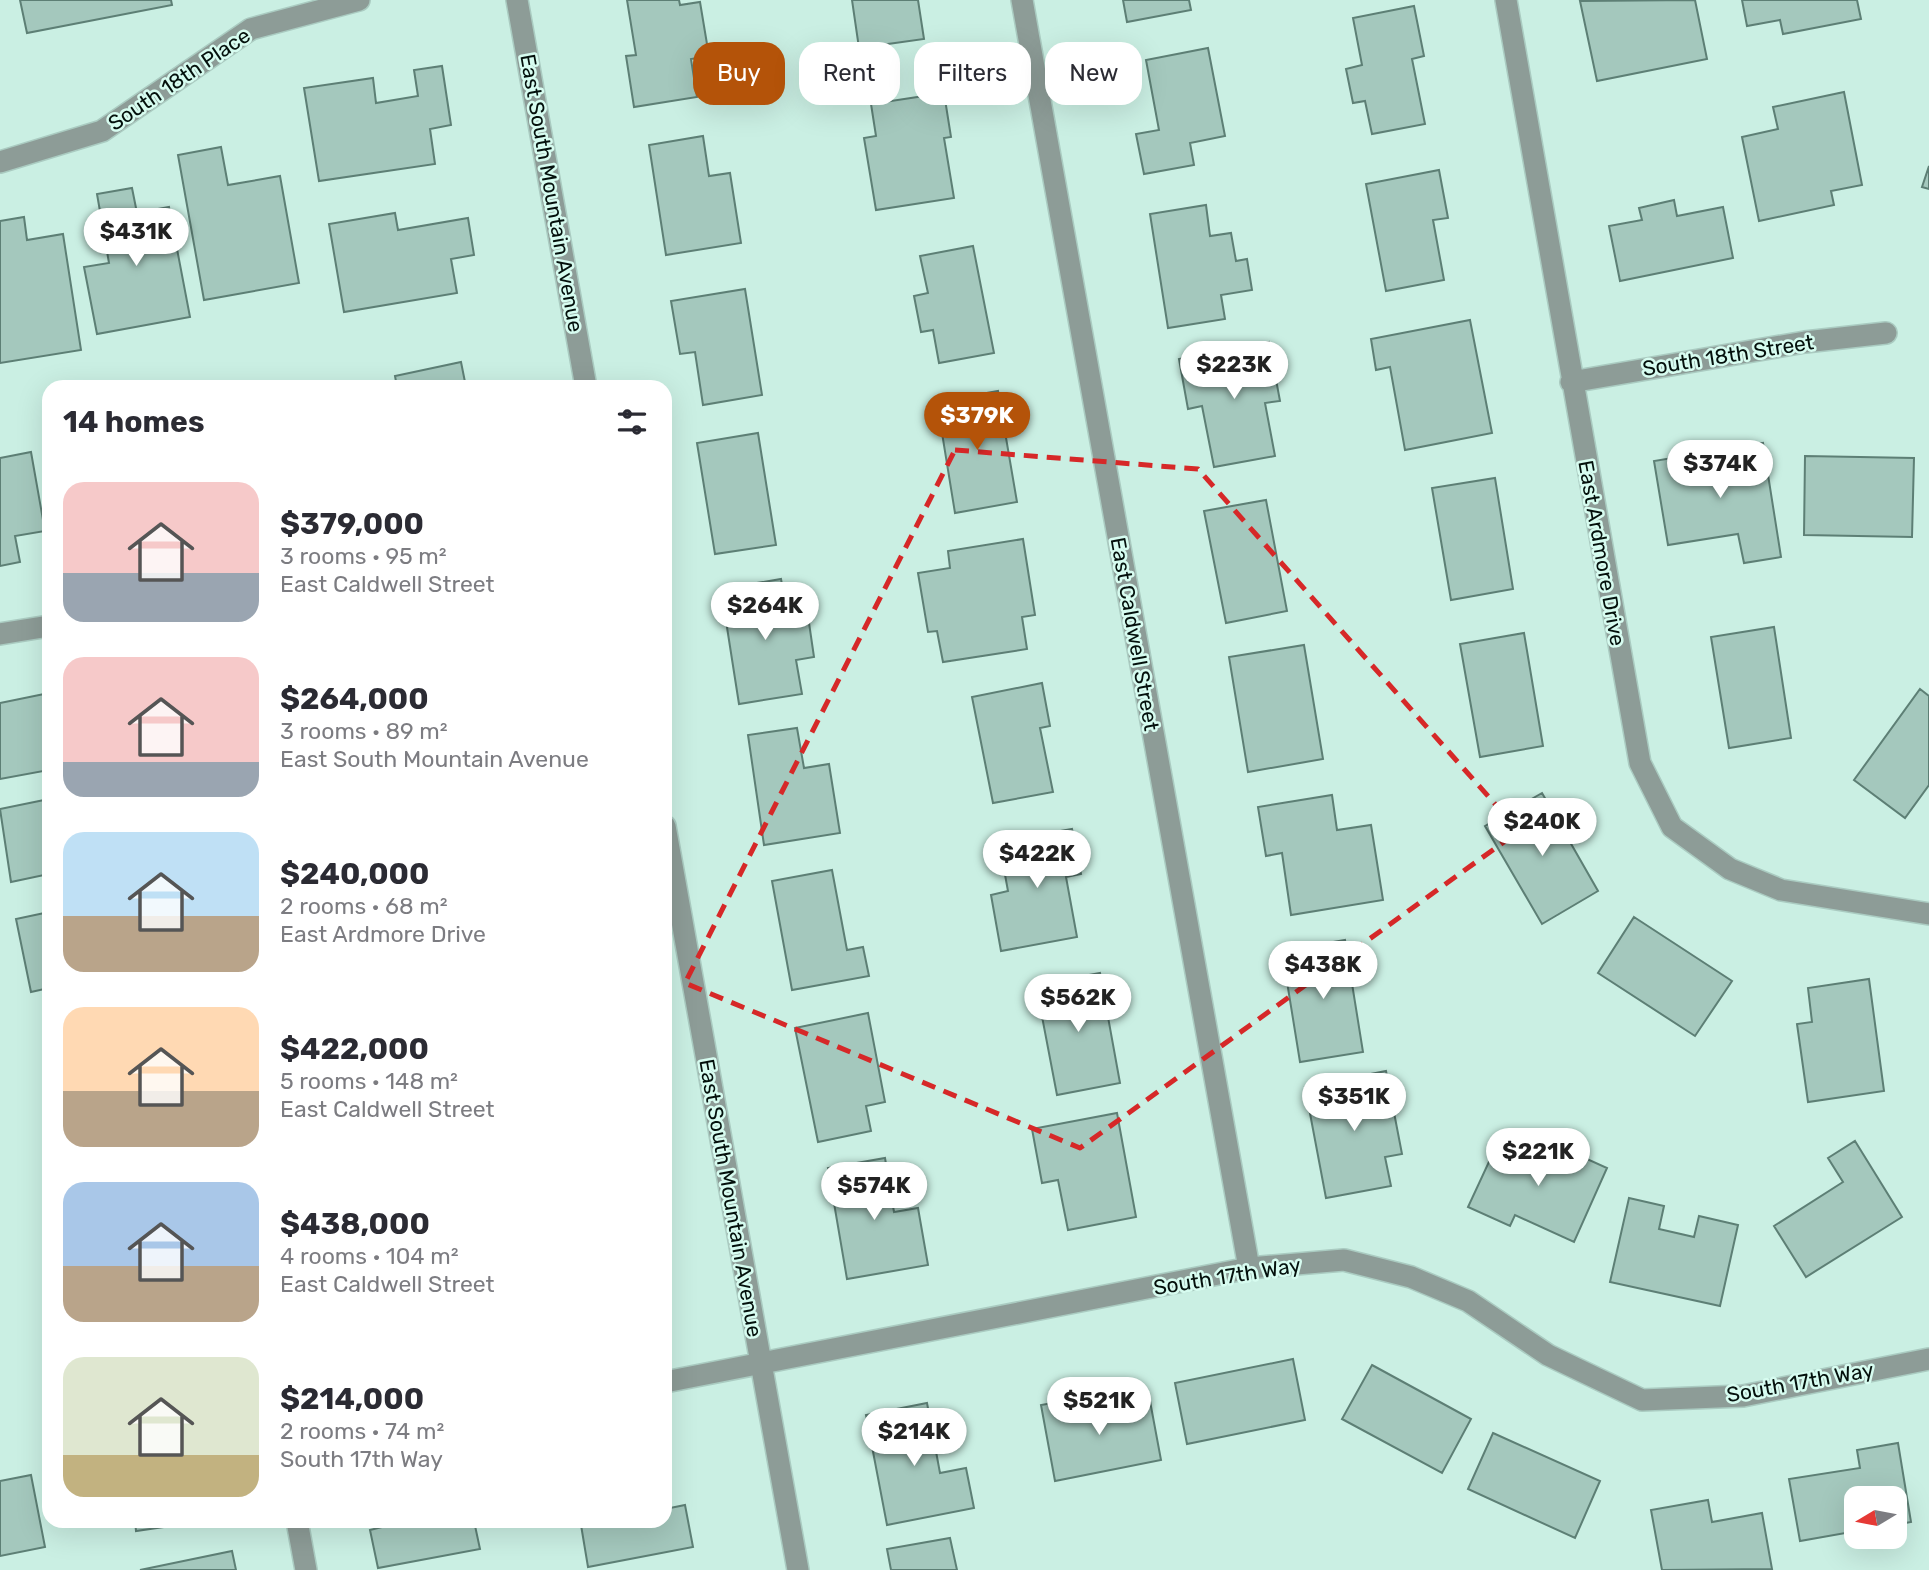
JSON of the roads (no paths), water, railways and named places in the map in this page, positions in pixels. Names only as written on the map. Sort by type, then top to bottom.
[{"type":"street","name":"South 18th Place","points":[[0,162],[102,131],[251,29],[359,0]]},
{"type":"street","name":"East South Mountain Avenue","points":[[517,0],[585,380]]},
{"type":"street","name":"East Caldwell Street","points":[[1022,0],[1249,1268]]},
{"type":"street","name":"East Ardmore Drive","points":[[1506,0],[1640,763],[1672,827],[1730,870],[1781,890],[1929,914]]},
{"type":"street","name":"South 18th Street","points":[[1571,382],[1805,342],[1886,333]]},
{"type":"street","points":[[0,634],[42,627]]},
{"type":"street","name":"East South Mountain Avenue","points":[[672,865],[798,1570]]},
{"type":"street","name":"South 17th Way","points":[[672,1381],[1249,1268],[1344,1260],[1411,1278],[1468,1301],[1548,1355],[1642,1400],[1743,1396],[1929,1359]]},
{"type":"street","points":[[298,1528],[306,1570]]}]
